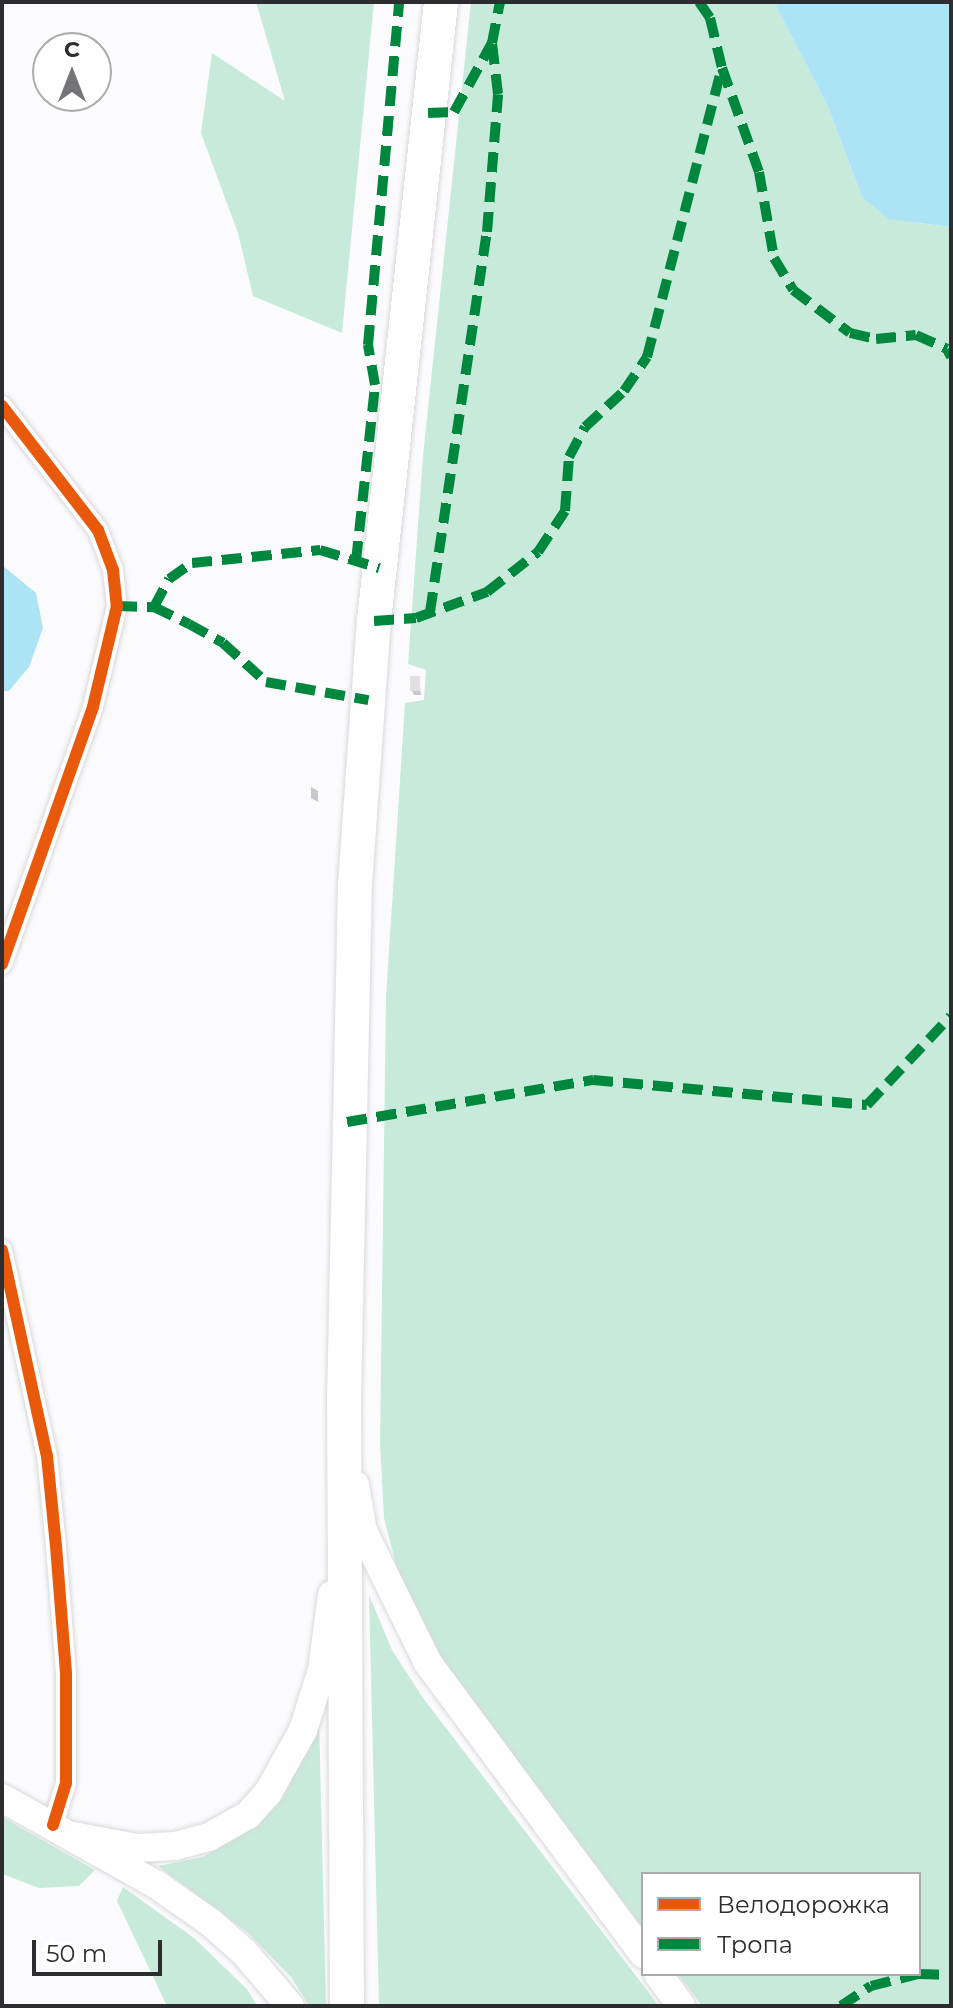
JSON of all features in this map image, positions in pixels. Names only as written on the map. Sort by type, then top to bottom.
[{"type":"highway","points":[[347,2006],[344,1401],[350,993],[368,700],[441,2]]},
{"type":"main road","points":[[344,1401],[363,1531],[428,1663],[641,1951]]},
{"type":"main road","points":[[63,1830],[137,1848],[175,1846],[209,1837],[248,1815],[268,1793],[303,1730],[322,1670],[334,1583],[344,1559]]},
{"type":"main road","points":[[2,1798],[63,1830],[210,1922],[244,1952],[290,2006]]},
{"type":"main road","points":[[659,1976],[681,2006]]},
{"type":"street","points":[[2,406],[98,530],[113,570],[117,606],[93,707],[2,964]]},
{"type":"street","points":[[2,1250],[47,1456],[66,1674],[63,1830]]},
{"type":"green space","points":[[256,2],[374,2],[342,333],[253,296],[238,233],[201,133],[212,53],[285,101]]},
{"type":"green space","points":[[471,2],[774,2],[828,107],[862,197],[919,223],[951,227],[951,2006],[702,2006],[680,1976],[921,1976],[921,1872],[641,1872],[641,1925],[439,1658],[402,1587],[384,1518],[380,1443],[386,997],[405,703],[424,700],[426,670],[408,664],[423,456]]},
{"type":"green space","points":[[369,1595],[392,1650],[423,1698],[659,2006],[379,2006]]},
{"type":"green space","points":[[319,1716],[326,2006],[309,2006],[292,1978],[247,1932],[158,1866],[203,1857],[260,1822]]},
{"type":"green space","points":[[2,1817],[95,1870],[79,1886],[39,1888],[2,1874]]},
{"type":"green space","points":[[123,1887],[194,1938],[247,1989],[257,2006],[167,2006],[117,1901]]},
{"type":"water","points":[[774,2],[951,2],[951,227],[889,219],[862,197],[828,107]]},
{"type":"water","points":[[2,565],[36,593],[43,628],[29,667],[9,691],[2,691]]},
{"type":"building","points":[[410,676],[420,676],[420,691],[410,691]]},
{"type":"marked path","points":[[356,561],[375,385],[368,345],[399,2]]},
{"type":"marked path","points":[[428,113],[454,112],[492,43],[500,2]]},
{"type":"marked path","points":[[699,2],[710,18],[722,68],[759,172],[774,258],[793,290],[850,333],[876,339],[916,335],[947,349],[951,357]]},
{"type":"marked path","points":[[430,612],[487,232],[498,94],[492,43]]},
{"type":"marked path","points":[[374,621],[416,618],[487,592],[538,552],[565,511],[569,457],[585,427],[624,391],[647,357],[722,68]]},
{"type":"marked path","points":[[154,607],[169,579],[192,563],[320,550],[379,568]]},
{"type":"marked path","points":[[117,606],[154,607],[189,624],[223,643],[266,682],[368,700]]},
{"type":"marked path","points":[[347,1122],[593,1080],[867,1105],[951,1016]]},
{"type":"marked path","points":[[921,1974],[951,1975]]},
{"type":"marked path","points":[[841,2006],[871,1986],[910,1976]]},
{"type":"cycle path","points":[[2,406],[98,530],[113,570],[117,606],[93,707],[2,964]]},
{"type":"cycle path","points":[[2,1250],[47,1456],[56,1546],[66,1674],[66,1783],[53,1825]]}]
